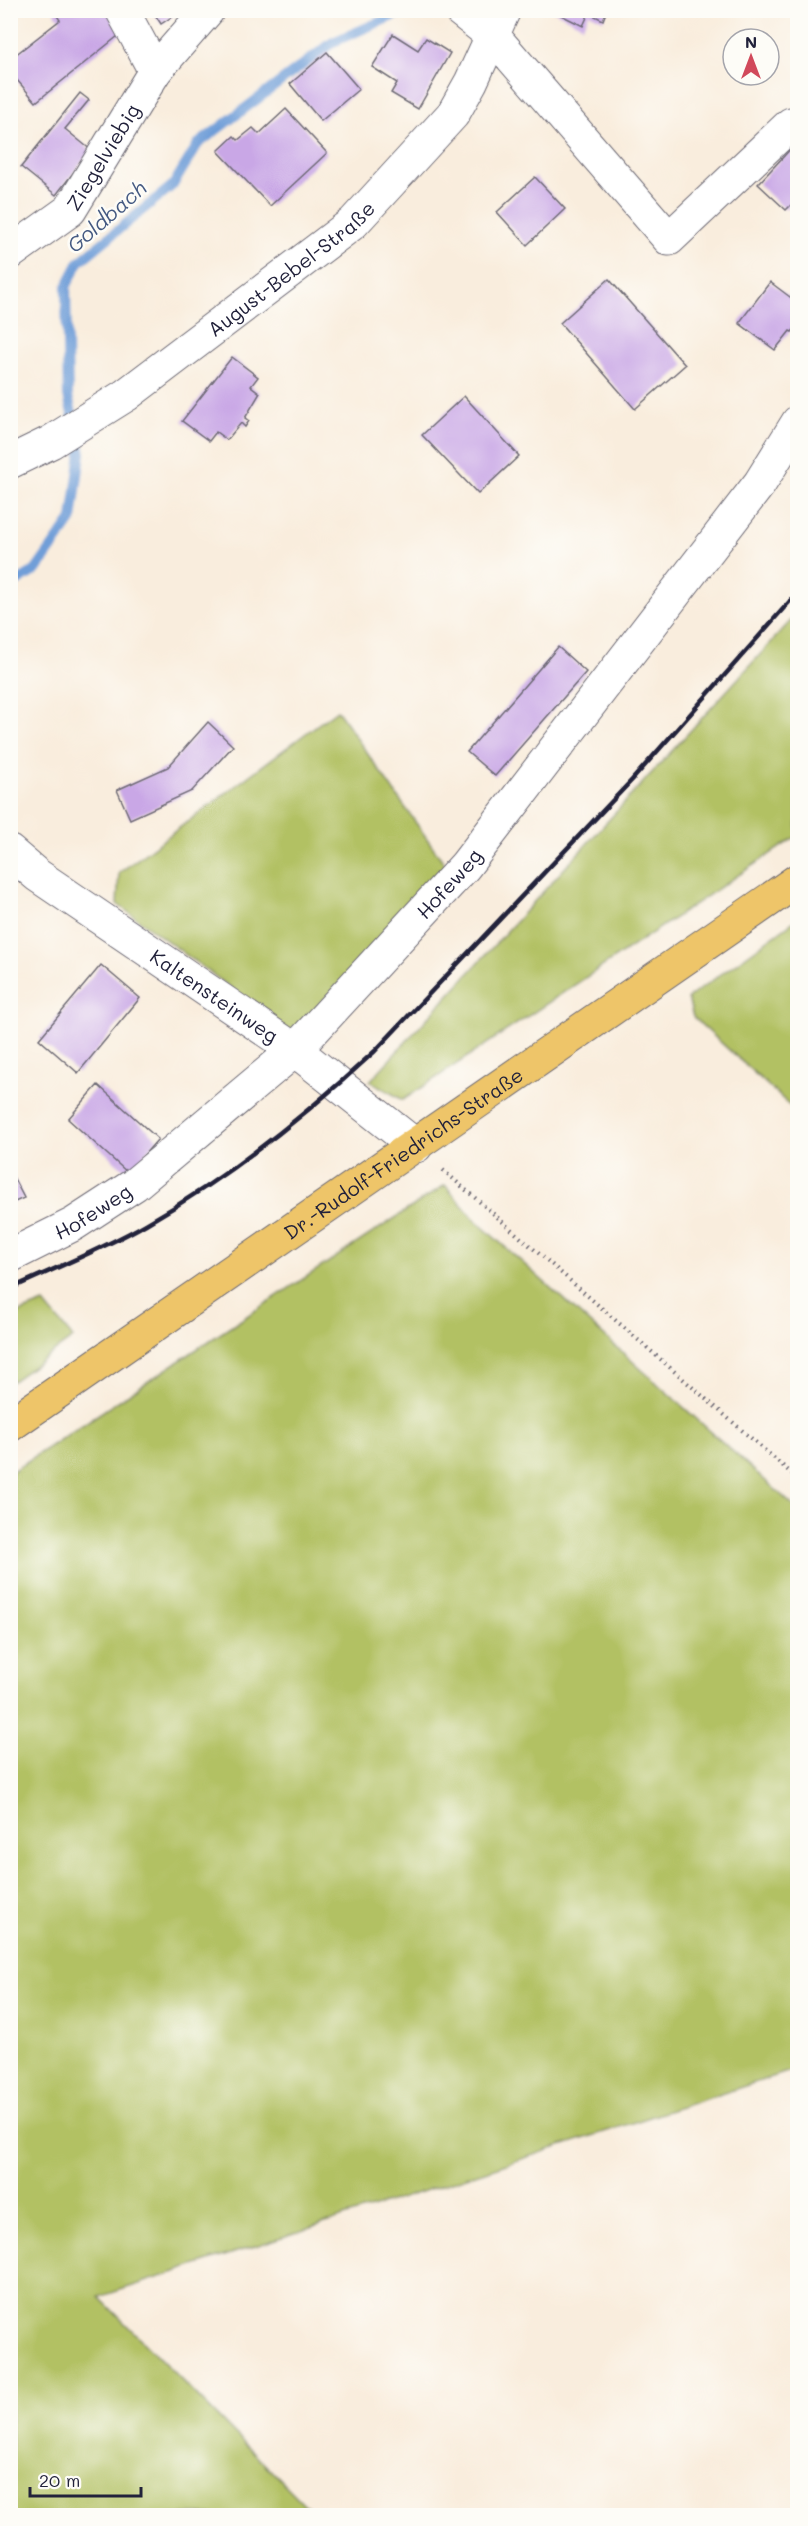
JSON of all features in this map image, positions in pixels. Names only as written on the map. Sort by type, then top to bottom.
[{"type":"main road","name":"Dr.-Rudolf-Friedrichs-Straße","points":[[10,1425],[798,880]]},
{"type":"street","points":[[122,10],[155,71]]},
{"type":"street","name":"Ziegelviebig","points":[[10,253],[70,210],[155,71],[208,10]]},
{"type":"street","points":[[460,10],[499,24],[669,239],[791,124]]},
{"type":"street","name":"August-Bebel-Straße","points":[[10,462],[51,442],[126,395],[353,223],[453,114],[499,24]]},
{"type":"street","name":"Hofeweg","points":[[10,1256],[74,1224],[134,1185],[295,1050],[465,866],[760,483],[798,422]]},
{"type":"street","name":"Kaltensteinweg","points":[[10,852],[37,875],[295,1050],[416,1146]]},
{"type":"path","points":[[416,1146],[798,1479]]},
{"type":"green space","points":[[797,614],[797,836],[403,1100],[370,1081]]},
{"type":"green space","points":[[337,710],[449,870],[292,1033],[117,904],[119,873]]},
{"type":"green space","points":[[797,919],[797,1112],[693,1017],[688,998]]},
{"type":"green space","points":[[445,1185],[475,1220],[797,1509],[797,2069],[99,2297],[315,2515],[11,2515],[11,1472]]},
{"type":"green space","points":[[44,1303],[73,1338],[11,1382],[11,1316]]},
{"type":"building","points":[[53,10],[105,10],[123,32],[36,102],[10,72],[10,59],[60,20]]},
{"type":"building","points":[[152,10],[182,10],[161,24]]},
{"type":"building","points":[[551,10],[607,10],[603,20],[589,13],[583,26]]},
{"type":"building","points":[[393,34],[418,50],[426,38],[450,53],[418,109],[391,93],[397,83],[372,67]]},
{"type":"building","points":[[327,52],[359,89],[321,121],[290,84]]},
{"type":"building","points":[[80,93],[89,100],[65,129],[91,150],[56,195],[21,167]]},
{"type":"building","points":[[286,109],[327,153],[270,206],[218,151],[234,136],[238,140],[253,128],[259,134]]},
{"type":"building","points":[[798,141],[798,202],[796,200],[786,210],[758,184]]},
{"type":"building","points":[[535,177],[565,209],[527,245],[497,212]]},
{"type":"building","points":[[609,279],[685,365],[635,409],[560,323]]},
{"type":"building","points":[[770,282],[798,303],[798,325],[792,332],[790,331],[775,350],[739,323]]},
{"type":"building","points":[[232,357],[258,377],[251,386],[260,393],[245,418],[249,421],[245,427],[241,423],[227,440],[216,432],[209,441],[182,421]]},
{"type":"building","points":[[464,396],[519,456],[478,494],[422,435]]},
{"type":"building","points":[[558,647],[586,672],[495,776],[467,752]]},
{"type":"building","points":[[208,722],[233,746],[192,791],[130,819],[117,790],[168,767]]},
{"type":"building","points":[[101,965],[140,998],[78,1073],[39,1039]]},
{"type":"building","points":[[98,1085],[158,1139],[128,1173],[68,1119]]},
{"type":"building","points":[[10,1171],[24,1198],[10,1204]]},
{"type":"waterway","name":"Goldbach","points":[[10,586],[36,570],[72,519],[81,453],[68,396],[66,287],[79,262],[173,185],[198,144],[333,42],[407,10]]},
{"type":"railway","points":[[10,1289],[113,1242],[177,1206],[265,1144],[349,1075],[375,1051],[632,780],[798,592]]}]
